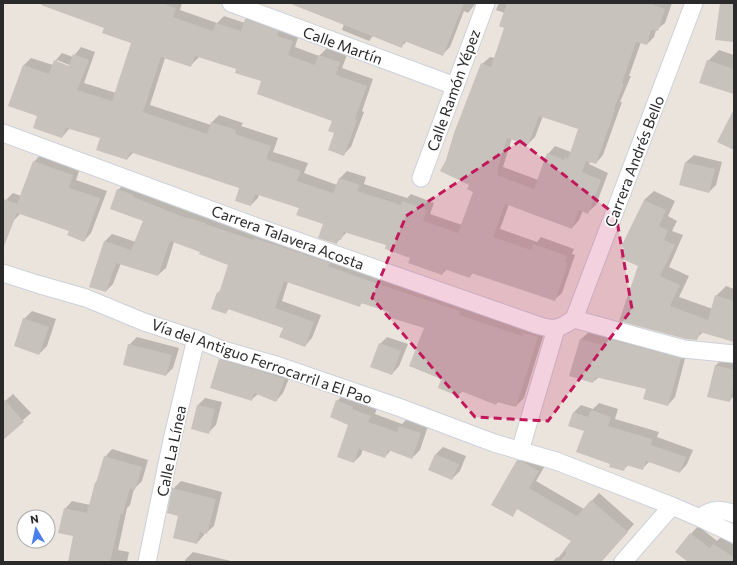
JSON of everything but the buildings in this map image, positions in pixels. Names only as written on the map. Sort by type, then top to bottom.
[{"type":"street","name":"Calle Martín","points":[[231,3],[455,86]]},
{"type":"street","name":"Calle Ramón Yépez","points":[[421,178],[486,3]]},
{"type":"street","name":"Carrera Andrés Bello","points":[[574,320],[694,3]]},
{"type":"street","name":"Carrera Talavera Acosta","points":[[3,133],[260,228],[537,325],[549,329],[556,329]]},
{"type":"street","name":"Vía del Antiguo Ferrocarril a El Pao","points":[[3,273],[86,298],[144,322],[196,339],[223,350],[302,373],[494,443],[556,461],[672,506],[734,534]]},
{"type":"street","points":[[520,451],[556,329],[574,320],[684,349],[734,354]]},
{"type":"street","name":"Calle La Línea","points":[[147,562],[172,440],[196,339]]},
{"type":"street","points":[[623,562],[672,506]]},
{"type":"street","points":[[700,518],[706,512],[716,509],[734,514]]},
{"type":"highlighted area","points":[[520,141],[616,215],[632,309],[548,421],[475,417],[372,298],[406,216]]}]
